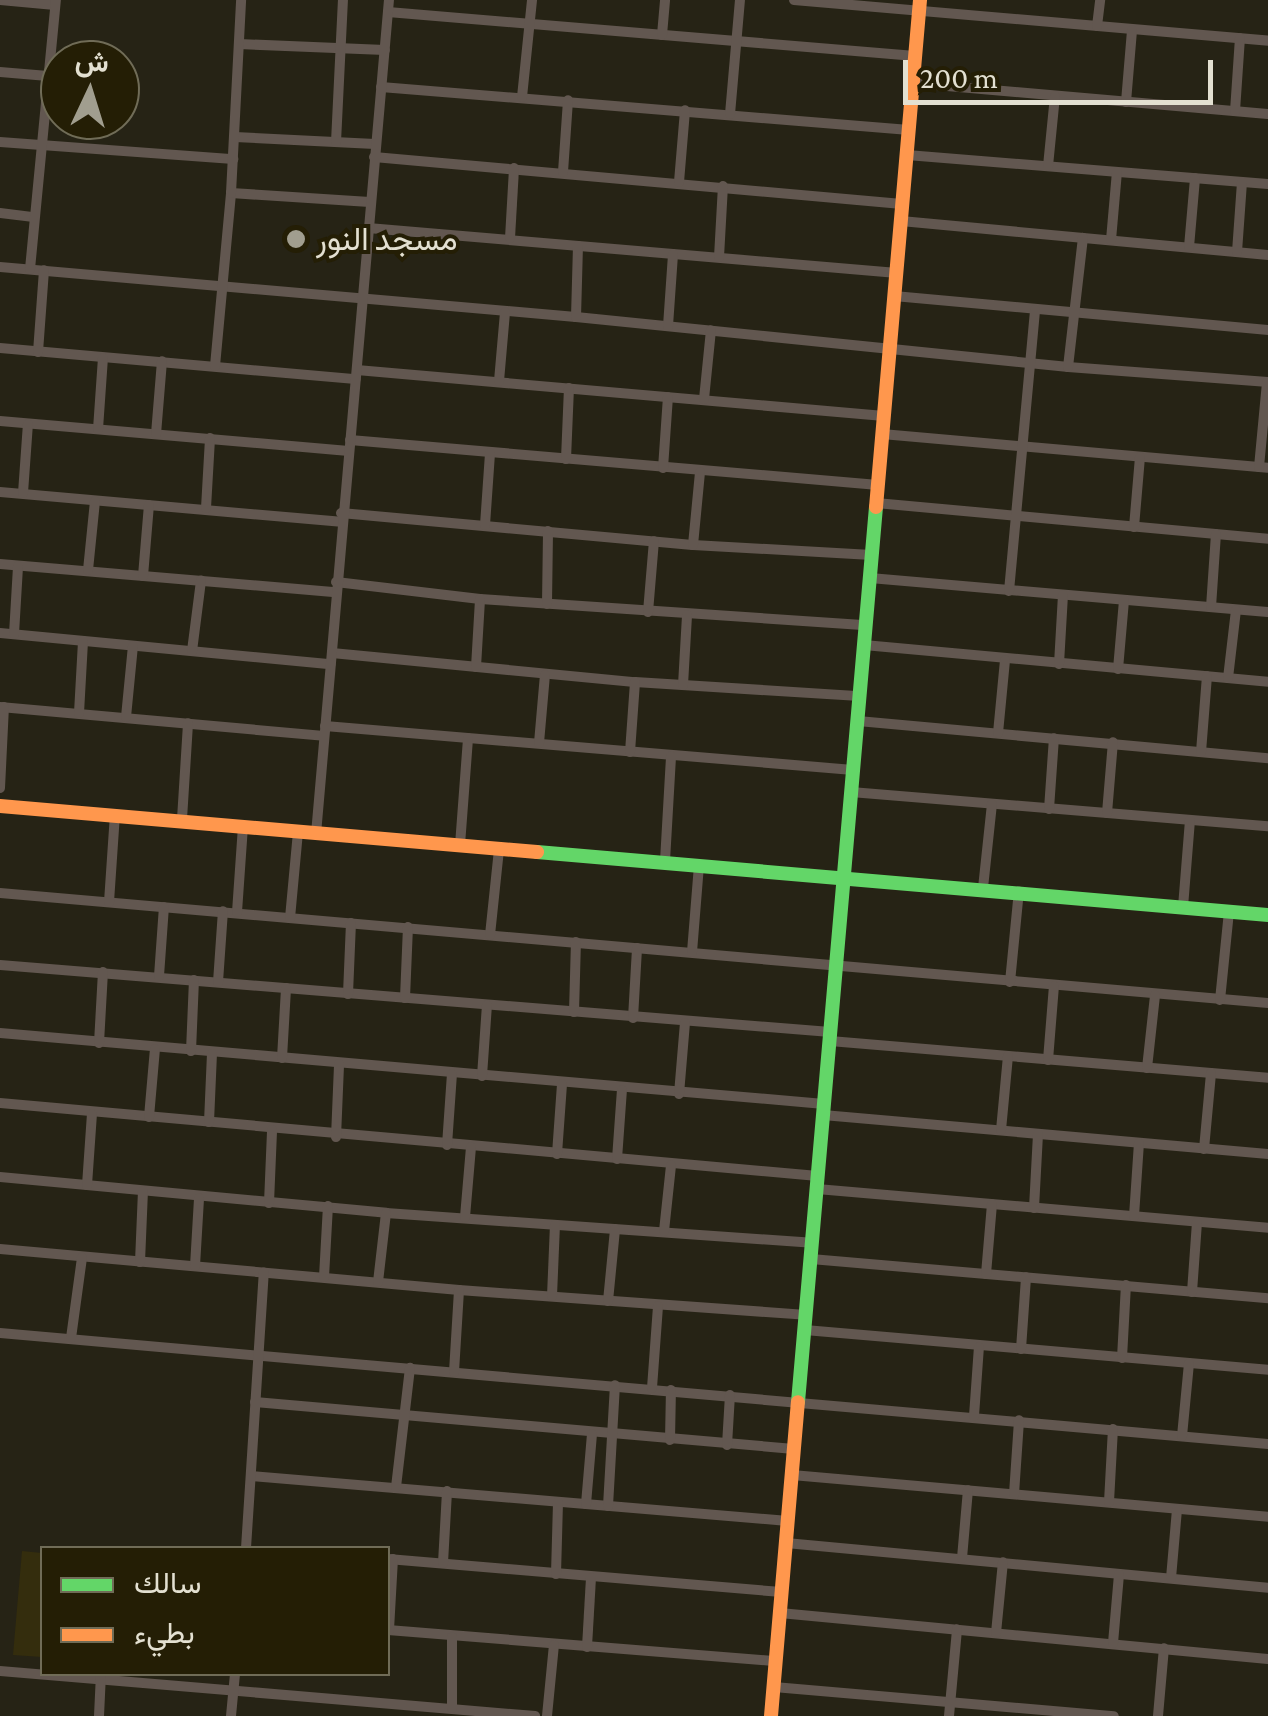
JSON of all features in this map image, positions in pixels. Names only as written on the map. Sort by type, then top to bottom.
[{"type":"street","points":[[0,0],[56,2],[52,40]]},
{"type":"street","points":[[216,366],[232,193],[242,0]]},
{"type":"street","points":[[336,142],[343,0]]},
{"type":"street","points":[[522,97],[532,0]]},
{"type":"street","points":[[662,35],[664,0]]},
{"type":"street","points":[[730,114],[740,0]]},
{"type":"street","points":[[794,0],[920,5],[1132,30],[1268,41]]},
{"type":"street","points":[[1097,26],[1100,0]]},
{"type":"street","points":[[771,1716],[920,5]]},
{"type":"street","points":[[316,834],[389,6],[529,24],[915,56]]},
{"type":"street","points":[[1126,102],[1132,30]]},
{"type":"street","points":[[1235,111],[1240,38]]},
{"type":"street","points":[[239,44],[384,50]]},
{"type":"street","points":[[0,72],[40,75]]},
{"type":"street","points":[[913,83],[1268,114]]},
{"type":"street","points":[[381,87],[909,130]]},
{"type":"street","points":[[1048,166],[1055,96]]},
{"type":"street","points":[[563,172],[568,100]]},
{"type":"street","points":[[679,182],[685,110]]},
{"type":"street","points":[[234,137],[375,144]]},
{"type":"street","points":[[30,269],[41,140]]},
{"type":"street","points":[[0,142],[233,159]]},
{"type":"street","points":[[907,154],[1268,184]]},
{"type":"street","points":[[374,157],[902,204]]},
{"type":"street","points":[[510,238],[514,168]]},
{"type":"street","points":[[1111,240],[1117,172]]},
{"type":"street","points":[[1189,247],[1195,178]]},
{"type":"street","points":[[1237,252],[1242,182]]},
{"type":"street","points":[[719,258],[723,186]]},
{"type":"street","points":[[232,193],[370,202]]},
{"type":"street","points":[[0,213],[34,216]]},
{"type":"street","points":[[901,221],[1268,255]]},
{"type":"street","points":[[368,228],[896,273]]},
{"type":"street","points":[[1068,367],[1083,238]]},
{"type":"street","points":[[576,317],[578,246]]},
{"type":"street","points":[[668,326],[673,254]]},
{"type":"street","points":[[0,267],[576,317],[1068,367],[1268,382],[1264,468],[882,434]]},
{"type":"street","points":[[38,352],[44,270]]},
{"type":"street","points":[[894,296],[1268,330]]},
{"type":"street","points":[[1009,592],[1035,310]]},
{"type":"street","points":[[499,381],[505,312]]},
{"type":"street","points":[[704,399],[711,330]]},
{"type":"street","points":[[0,348],[216,366],[499,381],[884,416]]},
{"type":"street","points":[[98,428],[104,358]]},
{"type":"street","points":[[156,434],[162,361]]},
{"type":"street","points":[[566,460],[569,388]]},
{"type":"street","points":[[663,468],[668,396]]},
{"type":"street","points":[[0,421],[878,485]]},
{"type":"street","points":[[23,494],[28,424]]},
{"type":"street","points":[[206,508],[210,438]]},
{"type":"street","points":[[484,525],[490,454]]},
{"type":"street","points":[[1134,527],[1140,457]]},
{"type":"street","points":[[693,545],[700,472]]},
{"type":"street","points":[[0,492],[872,555]]},
{"type":"street","points":[[88,570],[95,501]]},
{"type":"street","points":[[876,504],[1268,539]]},
{"type":"street","points":[[143,576],[149,505]]},
{"type":"street","points":[[547,604],[548,531]]},
{"type":"street","points":[[1211,608],[1216,534]]},
{"type":"street","points":[[648,612],[654,541]]},
{"type":"street","points":[[0,564],[866,625]]},
{"type":"street","points":[[14,634],[18,566]]},
{"type":"street","points":[[870,578],[1268,612]]},
{"type":"street","points":[[192,651],[200,581]]},
{"type":"street","points":[[1058,664],[1063,595]]},
{"type":"street","points":[[476,667],[480,599]]},
{"type":"street","points":[[1118,669],[1124,600]]},
{"type":"street","points":[[1228,678],[1236,610]]},
{"type":"street","points":[[683,685],[687,615]]},
{"type":"street","points":[[0,634],[192,651],[476,667],[860,696]]},
{"type":"street","points":[[79,712],[84,640]]},
{"type":"street","points":[[864,645],[1268,682]]},
{"type":"street","points":[[126,717],[133,646]]},
{"type":"street","points":[[998,733],[1005,660]]},
{"type":"street","points":[[539,743],[545,674]]},
{"type":"street","points":[[1201,752],[1206,676]]},
{"type":"street","points":[[630,752],[636,682]]},
{"type":"street","points":[[0,788],[2,707],[188,724],[539,743],[853,770]]},
{"type":"street","points":[[858,722],[1268,758]]},
{"type":"street","points":[[182,819],[188,724]]},
{"type":"street","points":[[460,845],[468,738]]},
{"type":"street","points":[[1049,809],[1054,738]]},
{"type":"street","points":[[1107,812],[1112,742]]},
{"type":"street","points":[[664,862],[671,756]]},
{"type":"street","points":[[851,792],[1268,826]]},
{"type":"street","points":[[983,888],[992,804]]},
{"type":"street","points":[[0,806],[1268,914]]},
{"type":"street","points":[[108,902],[114,814]]},
{"type":"street","points":[[1183,908],[1190,820]]},
{"type":"street","points":[[237,912],[243,826]]},
{"type":"street","points":[[290,918],[298,832]]},
{"type":"street","points":[[490,935],[499,849]]},
{"type":"street","points":[[692,952],[699,865]]},
{"type":"street","points":[[1010,982],[1019,892]]},
{"type":"street","points":[[0,893],[1268,1004]]},
{"type":"street","points":[[159,976],[164,907]]},
{"type":"street","points":[[218,982],[224,911]]},
{"type":"street","points":[[1220,1000],[1229,912]]},
{"type":"street","points":[[348,994],[351,923]]},
{"type":"street","points":[[405,998],[408,927]]},
{"type":"street","points":[[574,1012],[576,942]]},
{"type":"street","points":[[633,1018],[636,948]]},
{"type":"street","points":[[0,965],[574,1012],[1268,1078]]},
{"type":"street","points":[[99,1043],[103,972]]},
{"type":"street","points":[[191,1052],[194,980]]},
{"type":"street","points":[[1048,1060],[1054,986]]},
{"type":"street","points":[[282,1058],[286,988]]},
{"type":"street","points":[[1147,1068],[1156,995]]},
{"type":"street","points":[[482,1076],[487,1005]]},
{"type":"street","points":[[679,1094],[685,1024]]},
{"type":"street","points":[[0,1033],[679,1094],[1038,1134],[1268,1154]]},
{"type":"street","points":[[149,1117],[155,1049]]},
{"type":"street","points":[[209,1122],[212,1054]]},
{"type":"street","points":[[1002,1130],[1008,1056]]},
{"type":"street","points":[[336,1136],[339,1064]]},
{"type":"street","points":[[1204,1148],[1211,1073]]},
{"type":"street","points":[[447,1145],[452,1074]]},
{"type":"street","points":[[558,1154],[562,1084]]},
{"type":"street","points":[[617,1159],[622,1090]]},
{"type":"street","points":[[0,1103],[617,1159],[992,1204],[1268,1228]]},
{"type":"street","points":[[86,1185],[92,1114]]},
{"type":"street","points":[[269,1203],[272,1130]]},
{"type":"street","points":[[1034,1208],[1038,1134]]},
{"type":"street","points":[[1134,1216],[1139,1143]]},
{"type":"street","points":[[466,1217],[471,1147]]},
{"type":"street","points":[[664,1231],[671,1165]]},
{"type":"street","points":[[0,1176],[199,1198],[664,1231],[986,1274],[1268,1298]]},
{"type":"street","points":[[140,1262],[143,1192]]},
{"type":"street","points":[[195,1266],[199,1198]]},
{"type":"street","points":[[986,1274],[992,1204]]},
{"type":"street","points":[[324,1277],[328,1206]]},
{"type":"street","points":[[378,1282],[386,1213]]},
{"type":"street","points":[[1192,1292],[1197,1222]]},
{"type":"street","points":[[552,1296],[555,1226]]},
{"type":"street","points":[[608,1301],[615,1229]]},
{"type":"street","points":[[0,1249],[608,1301],[806,1322],[979,1347],[1268,1370]]},
{"type":"street","points":[[71,1338],[82,1258]]},
{"type":"street","points":[[248,1546],[264,1273]]},
{"type":"street","points":[[1021,1349],[1026,1277]]},
{"type":"street","points":[[1122,1358],[1126,1285]]},
{"type":"street","points":[[454,1372],[459,1290]]},
{"type":"street","points":[[652,1388],[658,1306]]},
{"type":"street","points":[[0,1333],[1268,1444]]},
{"type":"street","points":[[974,1416],[979,1347]]},
{"type":"street","points":[[1182,1436],[1188,1363]]},
{"type":"street","points":[[396,1486],[410,1368]]},
{"type":"street","points":[[608,1506],[615,1385]]},
{"type":"street","points":[[670,1390],[670,1440]]},
{"type":"street","points":[[727,1445],[730,1395]]},
{"type":"street","points":[[255,1402],[794,1449]]},
{"type":"street","points":[[1014,1494],[1019,1420]]},
{"type":"street","points":[[1109,1502],[1113,1429]]},
{"type":"street","points":[[586,1504],[592,1434]]},
{"type":"street","points":[[792,1475],[1268,1517]]},
{"type":"street","points":[[252,1476],[788,1521]]},
{"type":"street","points":[[962,1558],[968,1490]]},
{"type":"street","points":[[444,1563],[447,1492]]},
{"type":"street","points":[[556,1574],[558,1502]]},
{"type":"street","points":[[1171,1578],[1177,1509]]},
{"type":"street","points":[[786,1543],[1268,1588]]},
{"type":"street","points":[[390,1559],[782,1592]]},
{"type":"street","points":[[996,1633],[1003,1562]]},
{"type":"street","points":[[1113,1644],[1119,1574]]},
{"type":"street","points":[[587,1647],[591,1578]]},
{"type":"street","points":[[780,1613],[1268,1660]]},
{"type":"street","points":[[949,1716],[957,1629]]},
{"type":"street","points":[[390,1630],[776,1661]]},
{"type":"street","points":[[452,1637],[452,1708]]},
{"type":"street","points":[[547,1716],[554,1645]]},
{"type":"street","points":[[1158,1716],[1164,1648]]},
{"type":"street","points":[[0,1671],[40,1673]]},
{"type":"street","points":[[231,1716],[235,1676]]},
{"type":"street","points":[[99,1716],[101,1677],[536,1716]]},
{"type":"street","points":[[774,1687],[1114,1716]]},
{"type":"street","points":[[380,1716],[381,1702]]},
{"type":"shaded area","points":[[22,1551],[40,1553],[40,1657],[13,1655]]},
{"type":"traffic: fast","points":[[798,1402],[876,507]]},
{"type":"traffic: fast","points":[[537,852],[1268,915]]},
{"type":"traffic: slow","points":[[876,507],[920,0]]},
{"type":"traffic: slow","points":[[0,806],[537,852]]},
{"type":"traffic: slow","points":[[771,1716],[798,1402]]},
{"type":"place","name":"مسجد النور","points":[[296,239]]}]
